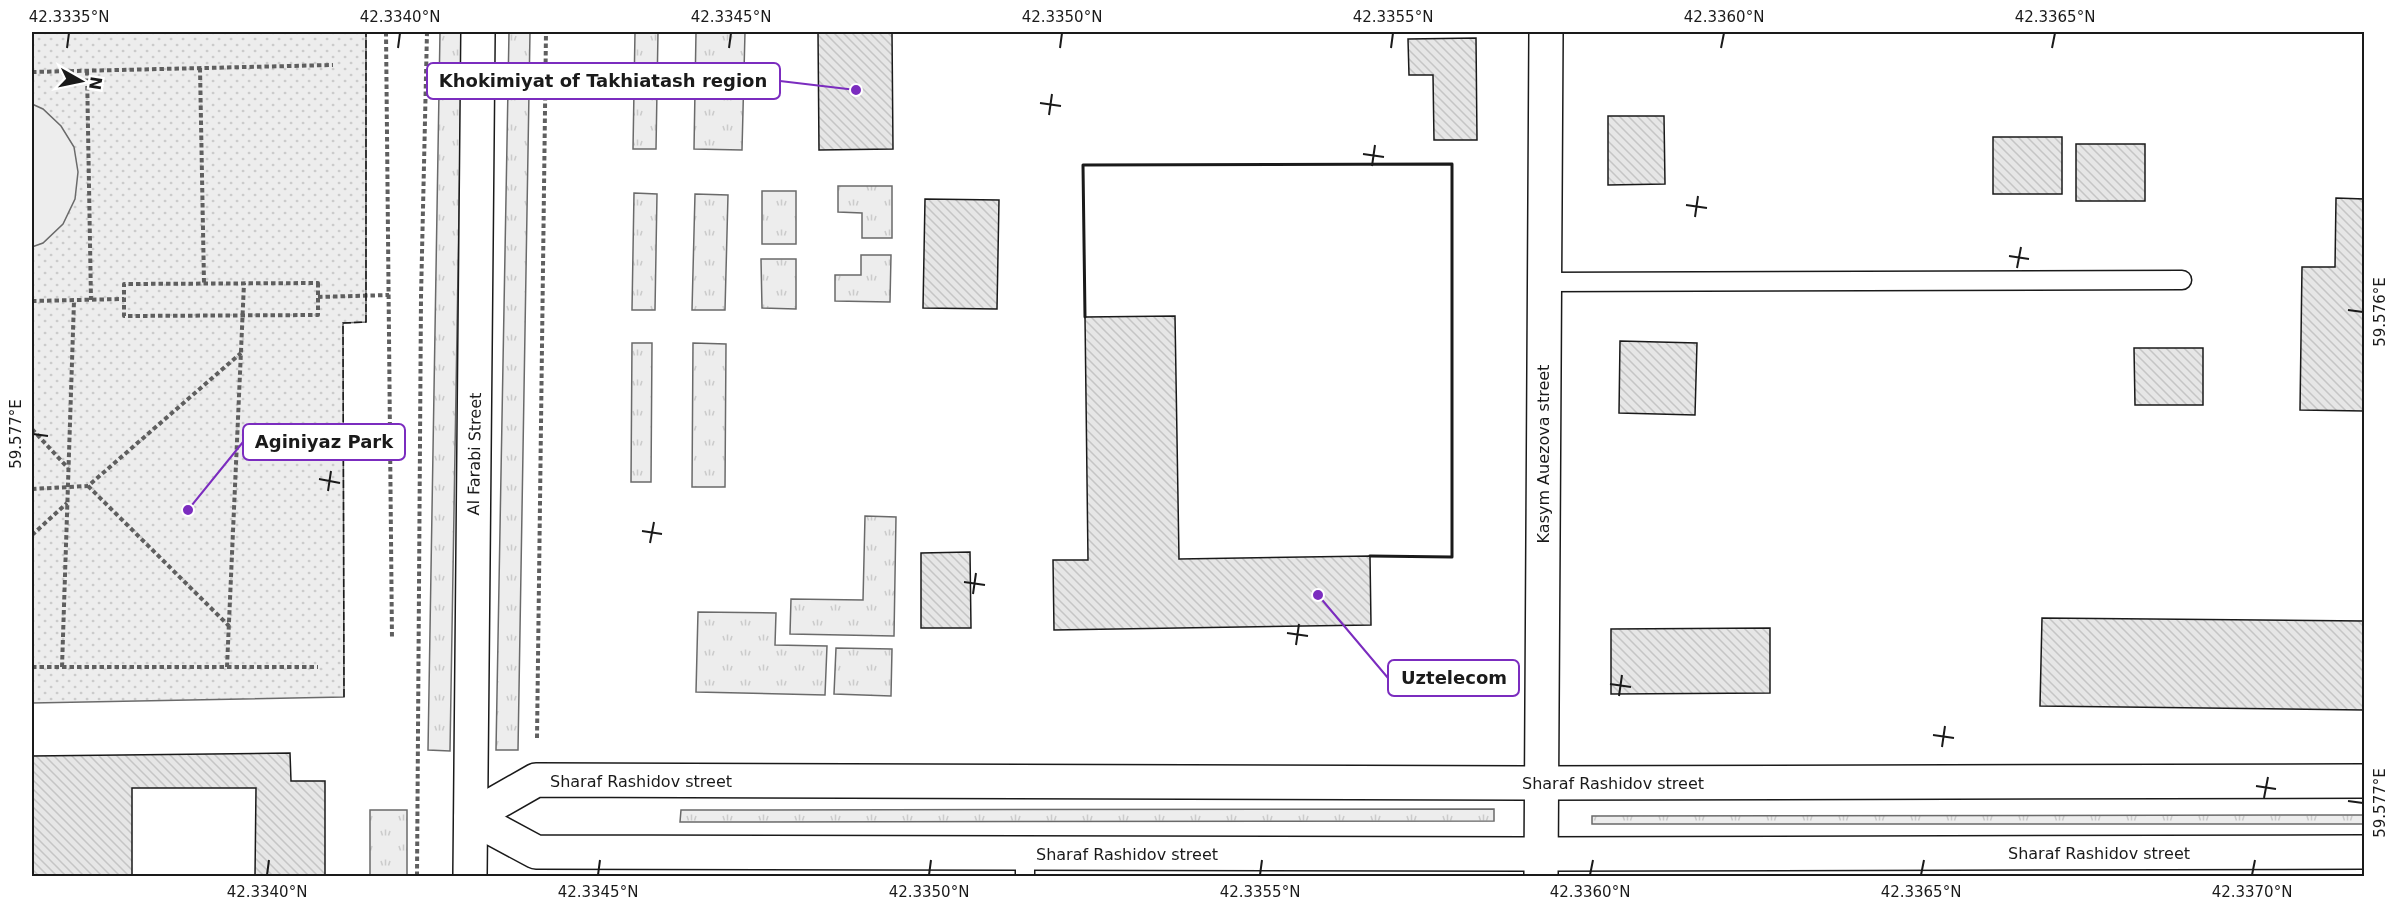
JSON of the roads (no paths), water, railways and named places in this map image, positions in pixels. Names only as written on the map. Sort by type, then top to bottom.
[{"type":"street","name":"Al Farabi Street","points":[[470,876],[477,32]]},
{"type":"street","name":"Kasym Auezova street","points":[[1541,865],[1546,32]]},
{"type":"street","name":"Sharaf Rashidov street","points":[[471,817],[536,780],[1540,783],[2364,782]]},
{"type":"street","name":"Sharaf Rashidov street","points":[[471,817],[536,852],[1025,865],[1541,865],[2364,852]]},
{"type":"lane","points":[[1544,282],[2182,280]]},
{"type":"place","name":"Khokimiyat of Takhiatash region","points":[[856,90]]},
{"type":"place","name":"Aginiyaz Park","points":[[188,510]]},
{"type":"place","name":"Uztelecom","points":[[1318,595]]}]
